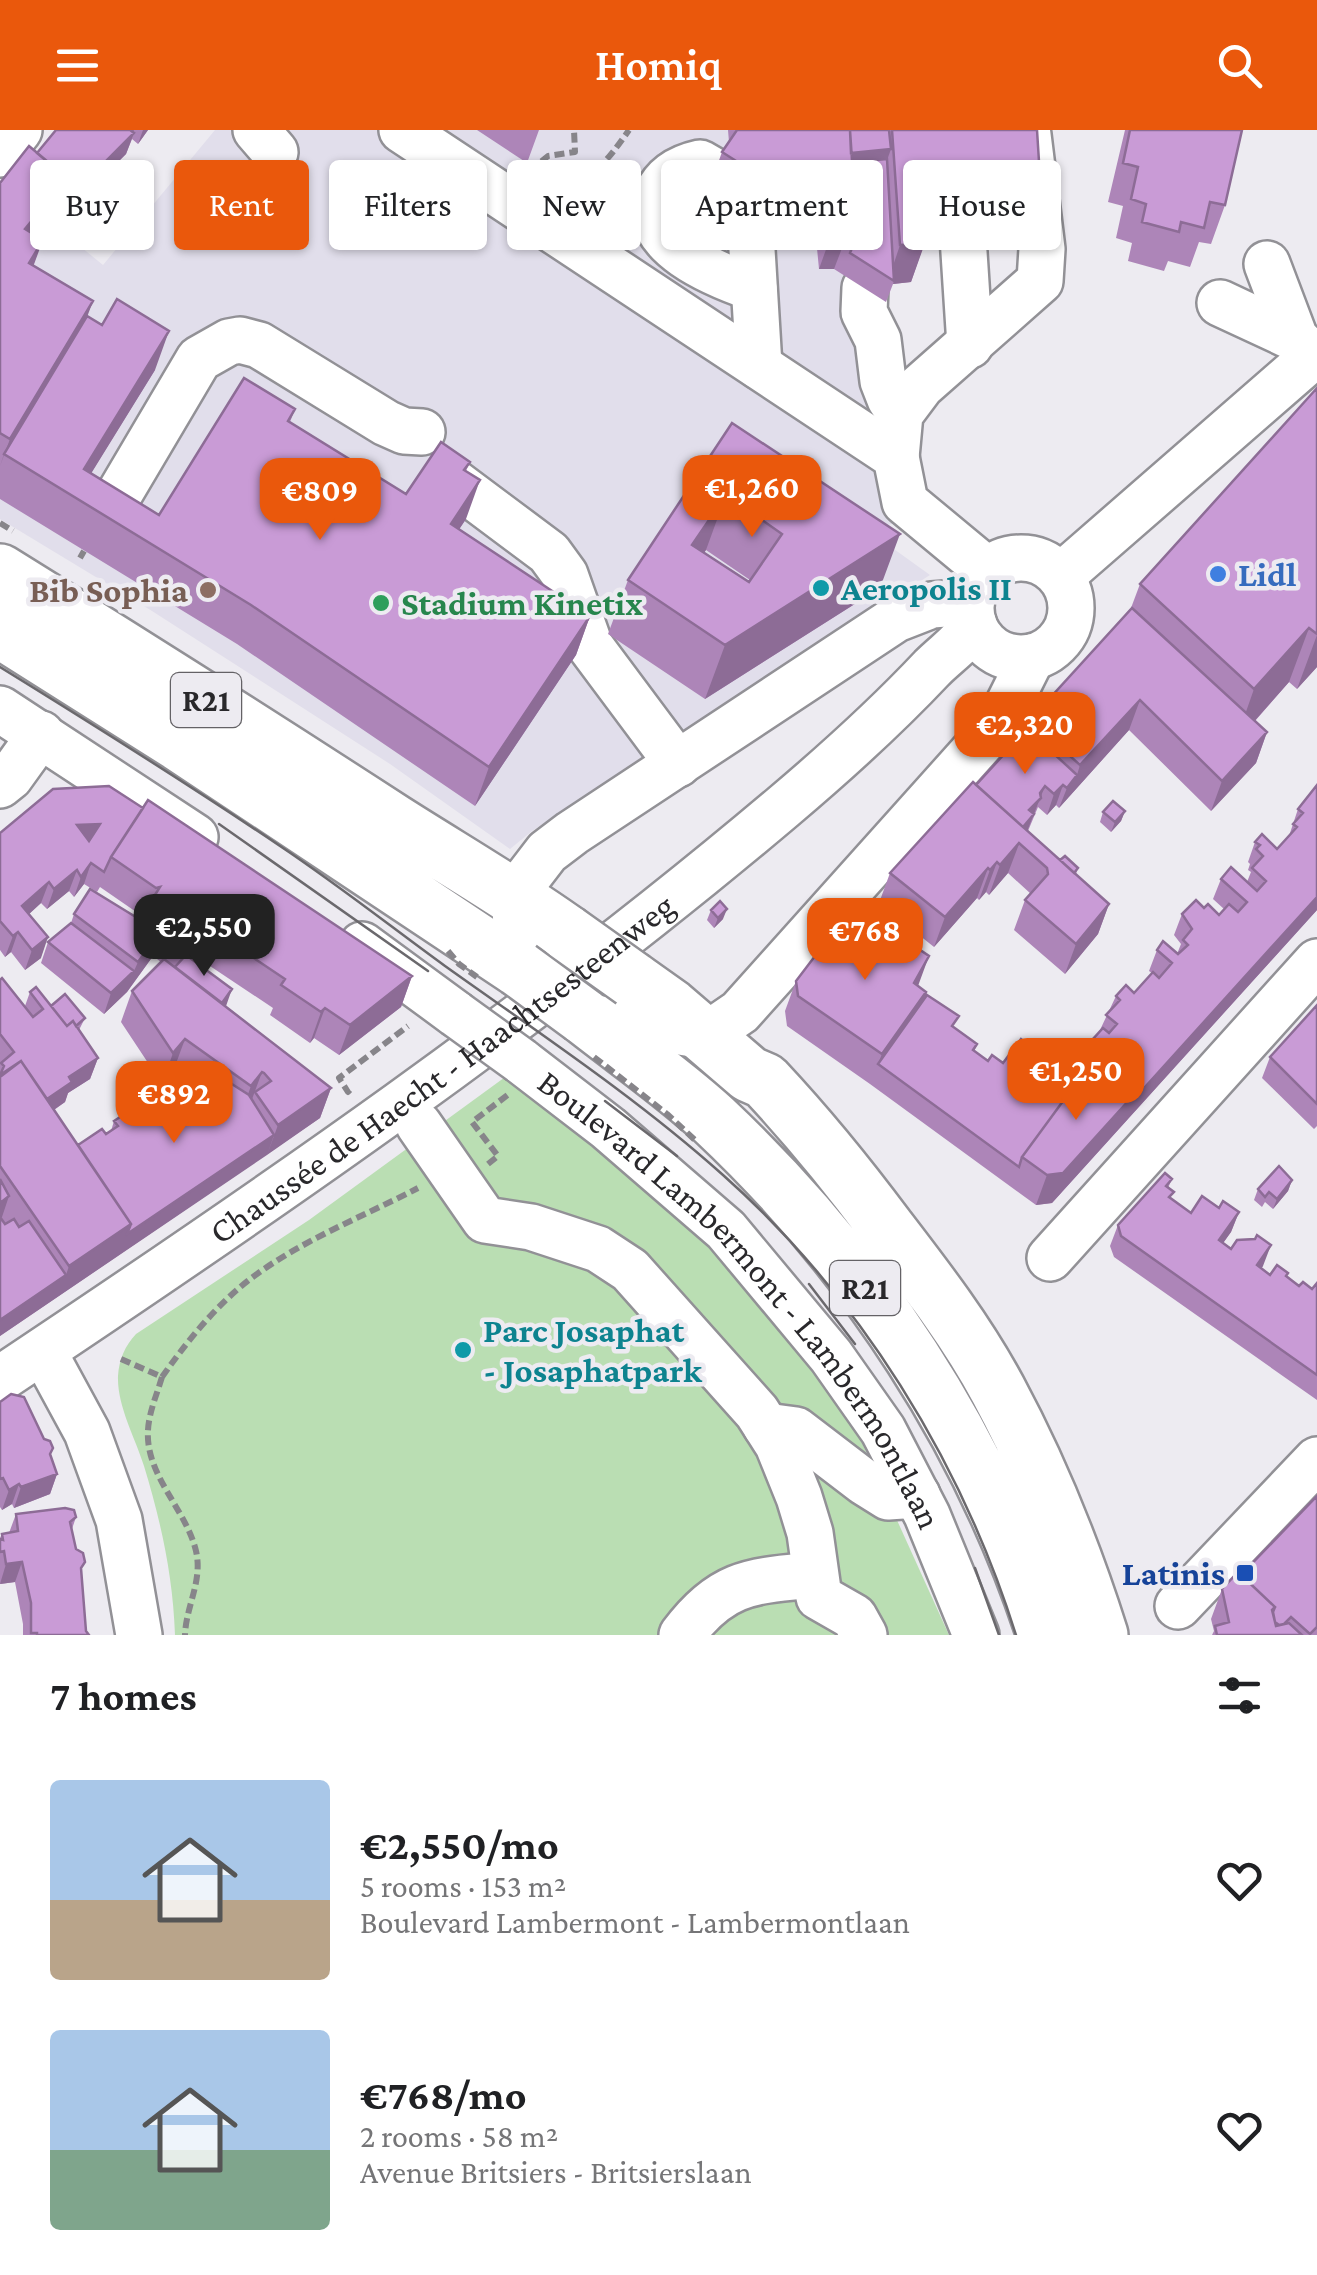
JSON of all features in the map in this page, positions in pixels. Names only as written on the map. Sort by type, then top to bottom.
[{"type":"main road","name":"R21","points":[[0,572],[514,895],[633,980],[722,1024],[749,1074],[765,1080],[850,1176],[954,1318],[996,1386],[1062,1523],[1100,1635]]},
{"type":"main road","name":"Boulevard Lambermont - Lambermontlaan","points":[[0,630],[179,743],[519,969],[712,1118],[859,1279],[914,1359],[984,1481],[1044,1635]]},
{"type":"street","points":[[0,154],[19,130]]},
{"type":"street","points":[[402,130],[507,185]]},
{"type":"street","points":[[992,621],[889,507],[898,435],[921,386],[1040,281],[1042,249],[1028,135],[1024,130]]},
{"type":"street","points":[[661,187],[654,204],[661,230]]},
{"type":"street","points":[[598,250],[759,366],[898,435]]},
{"type":"street","points":[[679,250],[723,278],[754,288]]},
{"type":"street","points":[[752,250],[759,366]]},
{"type":"street","points":[[964,250],[970,344]]},
{"type":"street","points":[[1267,264],[1308,349]]},
{"type":"street","points":[[864,288],[864,312],[878,340],[883,382],[898,435]]},
{"type":"street","points":[[1220,302],[1308,349]]},
{"type":"street","points":[[108,512],[199,359],[229,342],[259,344],[386,423],[404,431],[422,432]]},
{"type":"street","points":[[583,1016],[722,1024],[999,723],[992,621],[1012,558],[1039,560],[1061,576],[1308,349]]},
{"type":"street","points":[[450,479],[548,553],[564,576],[590,646],[678,764]]},
{"type":"street","name":"Chaussée de Haecht - Haachtsesteenweg","points":[[0,1379],[330,1155],[692,884],[866,736],[941,659],[992,621],[1057,644],[1066,632],[1072,603],[1061,576]]},
{"type":"street","points":[[519,969],[514,895],[547,852],[896,619],[932,605],[992,621]]},
{"type":"street","points":[[0,709],[222,855]]},
{"type":"street","points":[[0,785],[41,734]]},
{"type":"street","name":"Boulevard Lambermont - Lambermontlaan","points":[[333,926],[456,1014],[518,1075],[608,1128],[726,1230],[831,1356],[884,1430],[917,1495],[976,1635]]},
{"type":"street","points":[[1050,1258],[1317,962]]},
{"type":"street","points":[[419,1125],[463,1163],[485,1220],[531,1227],[598,1249],[630,1270],[757,1412],[799,1497],[810,1533],[819,1597],[854,1617],[864,1635]]},
{"type":"street","points":[[42,1351],[87,1432],[120,1520],[139,1635]]},
{"type":"street","points":[[766,1426],[796,1430],[888,1497],[917,1495]]},
{"type":"street","points":[[1178,1606],[1317,1460]]},
{"type":"street","points":[[682,1635],[716,1598],[752,1582],[814,1575]]},
{"type":"path","points":[[541,160],[575,152],[574,130]]},
{"type":"path","points":[[607,160],[629,130]]},
{"type":"path","points":[[362,1081],[348,1092],[339,1078],[408,1026]]},
{"type":"path","points":[[185,1635],[194,1602],[197,1556],[183,1516],[161,1481],[148,1442],[162,1377],[211,1316],[244,1285],[330,1232],[463,1163],[484,1167],[498,1156],[472,1122],[518,1075]]},
{"type":"path","points":[[120,1359],[128,1359],[162,1377]]},
{"type":"shaded area","points":[[215,130],[834,130],[843,160],[661,160],[661,250],[870,250],[886,302],[896,383],[924,420],[914,434],[910,464],[941,506],[881,526],[873,534],[930,575],[532,831],[510,849],[390,764],[0,519],[0,203],[10,189],[30,205],[30,250],[85,250],[103,265],[115,250],[154,250],[154,204],[174,179],[174,250],[309,250],[309,160],[190,160]]},
{"type":"green space","name":"Parc Josaphat - Josaphatpark","points":[[516,1069],[637,1172],[772,1312],[848,1412],[949,1635],[175,1635],[161,1529],[120,1399],[119,1370],[126,1348],[136,1334],[309,1220]]},
{"type":"building","points":[[56,130],[134,133],[107,160],[45,160],[37,153]]},
{"type":"building","points":[[737,130],[850,130],[852,160],[734,160],[722,152]]},
{"type":"building","points":[[850,130],[889,130],[891,149],[851,153]]},
{"type":"building","points":[[892,130],[1037,130],[1039,160],[903,160],[900,245]]},
{"type":"building","points":[[1130,130],[1242,130],[1225,205],[1210,202],[1204,228],[1181,222],[1179,232],[1142,222],[1146,204],[1131,199],[1138,167],[1123,163]]},
{"type":"building","points":[[29,146],[46,160],[30,160],[30,223],[25,229],[30,232],[30,250],[37,250],[29,263],[93,301],[10,439],[0,433],[0,183]]},
{"type":"building","points":[[887,159],[894,281],[850,253],[883,250],[883,160],[875,160]]},
{"type":"building","points":[[117,299],[169,331],[84,469],[159,515],[244,378],[295,409],[288,421],[406,494],[441,442],[470,462],[464,470],[480,480],[451,524],[590,616],[489,767],[251,605],[4,454],[87,316],[102,325]],"holes":[[[301,470],[322,484],[303,514],[281,501]]]},
{"type":"building","points":[[1317,388],[1317,634],[1309,628],[1254,689],[1140,584]]},
{"type":"building","points":[[732,423],[900,534],[725,645],[628,580]],"holes":[[[726,495],[782,534],[749,582],[692,545]]]},
{"type":"building","points":[[1132,608],[1267,732],[1222,781],[1140,700],[1080,765],[1030,720]]},
{"type":"building","points":[[1027,729],[1077,775],[1067,788],[1063,785],[1054,794],[1045,786],[1041,798],[1029,810],[1034,814],[1023,827],[976,785]]},
{"type":"building","points":[[973,782],[1109,904],[1076,944],[1025,900],[1048,874],[1047,868],[1019,843],[1000,865],[997,862],[988,868],[945,917],[890,873]]},
{"type":"building","points":[[1317,785],[1317,897],[1126,1108],[1130,1099],[1091,1063],[1086,1070],[1082,1067],[1098,1044],[1093,1039],[1103,1028],[1109,1033],[1117,1024],[1106,1015],[1120,1000],[1116,996],[1126,985],[1134,993],[1153,972],[1159,978],[1172,963],[1157,950],[1163,941],[1178,954],[1188,945],[1183,940],[1192,929],[1182,914],[1196,900],[1204,908],[1208,904],[1219,915],[1229,904],[1238,912],[1247,902],[1221,879],[1231,867],[1257,891],[1266,881],[1252,868],[1263,856],[1255,842],[1262,834],[1277,849],[1297,827],[1293,824],[1303,813],[1298,809]]},
{"type":"building","points":[[109,786],[143,808],[104,872],[91,863],[81,877],[77,870],[54,889],[49,882],[22,906],[48,937],[32,950],[18,932],[13,936],[0,921],[0,833],[53,789]],"holes":[[[100,824],[89,841],[77,825]]]},
{"type":"building","points":[[148,800],[412,976],[350,1025],[325,1008],[321,1012],[281,985],[285,979],[206,926],[189,945],[164,926],[138,962],[74,914],[90,889],[139,919],[156,900],[153,898],[160,887],[111,857]]},
{"type":"building","points":[[1113,801],[1125,811],[1115,822],[1103,812]]},
{"type":"building","points":[[1065,856],[1078,868],[1074,873],[1060,860]]},
{"type":"building","points":[[720,901],[727,909],[718,918],[711,910]]},
{"type":"building","points":[[844,918],[871,937],[863,948],[869,952],[882,933],[888,937],[892,931],[929,956],[914,983],[926,992],[882,1054],[798,996],[796,981]]},
{"type":"building","points":[[71,923],[134,971],[111,993],[48,942]]},
{"type":"building","points":[[186,955],[232,989],[222,1003],[175,967]]},
{"type":"building","points":[[164,959],[331,1088],[278,1125],[255,1092],[271,1081],[264,1073],[251,1086],[185,1039],[173,1053],[132,991]]},
{"type":"building","points":[[2,978],[33,1017],[43,1009],[30,992],[36,987],[67,1026],[73,1021],[98,1058],[69,1077],[72,1082],[47,1099],[21,1061],[0,1075],[4,1066],[1,1063],[14,1052],[0,1034]]},
{"type":"building","points":[[65,994],[85,1018],[76,1026],[73,1021],[67,1026],[51,1006]]},
{"type":"building","points":[[927,995],[959,1016],[952,1026],[977,1044],[973,1050],[988,1061],[992,1055],[1003,1063],[1021,1039],[1036,1051],[1029,1062],[1029,1072],[1039,1080],[1033,1088],[1046,1099],[1056,1090],[1066,1097],[1022,1157],[1019,1167],[878,1064]]},
{"type":"building","points":[[1317,1005],[1317,1104],[1270,1057]]},
{"type":"building","points":[[21,1061],[131,1224],[69,1266],[0,1166],[0,1077]]},
{"type":"building","points":[[1091,1063],[1130,1099],[1063,1173],[1047,1175],[1022,1157]]},
{"type":"building","points":[[205,1078],[216,1086],[210,1091],[202,1083]]},
{"type":"building","points":[[224,1079],[249,1095],[274,1135],[127,1234],[131,1224],[78,1145],[102,1129],[106,1134],[118,1126],[114,1121],[155,1094],[162,1105],[183,1084],[188,1091],[200,1081],[210,1091]]},
{"type":"building","points":[[1279,1166],[1292,1180],[1277,1199],[1269,1192],[1265,1197],[1258,1189]]},
{"type":"building","points":[[1165,1173],[1172,1179],[1166,1186],[1174,1192],[1169,1197],[1191,1213],[1202,1196],[1219,1208],[1223,1201],[1239,1212],[1219,1240],[1231,1249],[1237,1240],[1255,1239],[1257,1235],[1271,1245],[1257,1265],[1270,1275],[1277,1265],[1299,1286],[1303,1282],[1312,1289],[1317,1283],[1317,1375],[1121,1236],[1118,1225]]},
{"type":"building","points":[[0,1179],[9,1196],[0,1203]]},
{"type":"building","points":[[0,1217],[5,1224],[14,1219],[19,1227],[29,1221],[66,1275],[0,1320]]},
{"type":"building","points":[[11,1394],[24,1397],[44,1439],[50,1441],[57,1474],[9,1490],[0,1479],[0,1402]]},
{"type":"building","points":[[1317,1496],[1317,1627],[1310,1634],[1291,1617],[1284,1624],[1275,1622],[1275,1607],[1241,1575]]},
{"type":"building","points":[[74,1510],[76,1517],[70,1522],[76,1549],[83,1553],[85,1562],[81,1568],[89,1635],[37,1635],[31,1633],[31,1603],[22,1562],[6,1564],[4,1551],[0,1552],[0,1539],[3,1540],[2,1534],[18,1531],[16,1514]]},
{"type":"building","points":[[1238,1572],[1275,1607],[1272,1610],[1276,1626],[1289,1623],[1302,1635],[1217,1635],[1215,1626],[1229,1622],[1222,1589]]},
{"type":"tram line","points":[[0,667],[301,860],[622,1093],[723,1175],[819,1274],[900,1385],[966,1506],[1016,1635]]},
{"type":"tram line","points":[[219,824],[428,971]]},
{"type":"tram line","points":[[605,1101],[677,1156]]},
{"type":"tram line","points":[[809,1284],[855,1344]]},
{"type":"tram line","points":[[975,1568],[999,1635]]},
{"type":"place","name":"Lidl","points":[[1218,574]]},
{"type":"place","name":"Aeropolis II","points":[[821,588]]},
{"type":"place","name":"Bib Sophia","points":[[208,590]]},
{"type":"place","name":"Stadium Kinetix","points":[[381,603]]},
{"type":"place","name":"Parc Josaphat - Josaphatpark","points":[[463,1350]]},
{"type":"place","name":"Latinis","points":[[1245,1573]]}]
